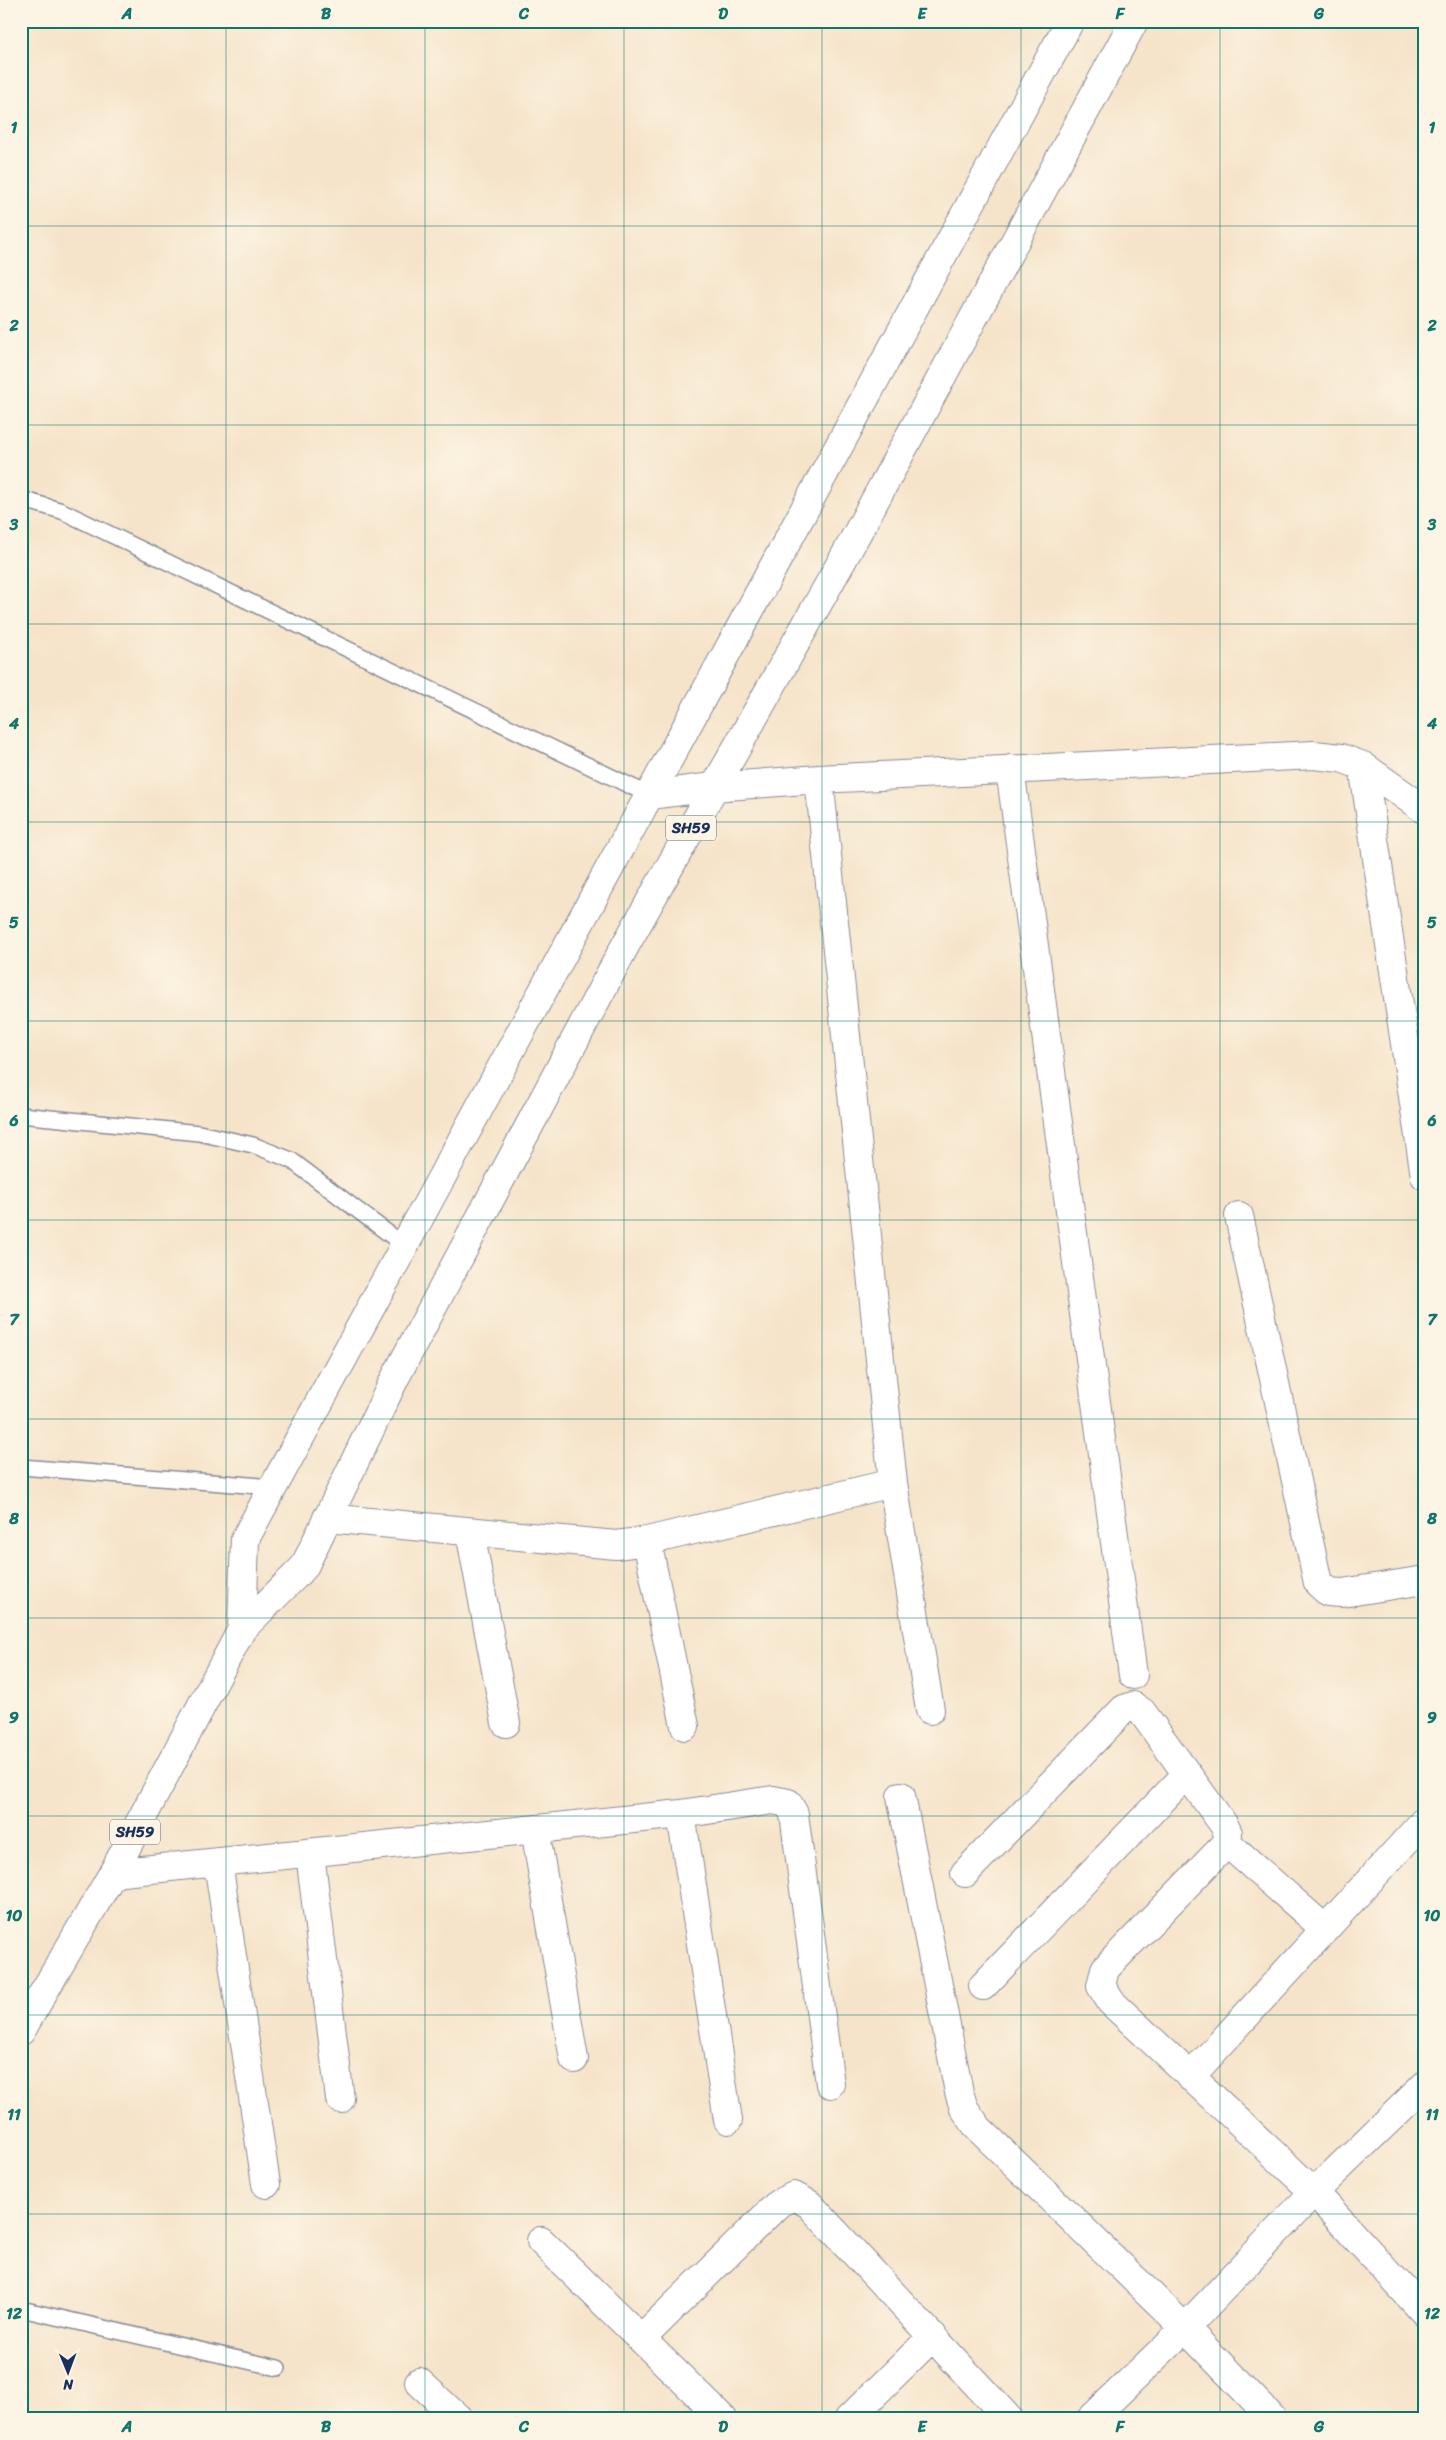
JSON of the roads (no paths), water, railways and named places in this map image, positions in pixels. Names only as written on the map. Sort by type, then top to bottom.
[{"type":"street","name":"SH59","points":[[242,1630],[245,1539],[1070,21]]},
{"type":"street","name":"SH59","points":[[21,2032],[113,1873],[242,1630],[304,1566],[395,1378],[625,946],[847,552],[1134,21]]},
{"type":"street","points":[[649,795],[714,787],[819,779],[1314,755],[1340,758],[1363,766],[1425,810]]},
{"type":"street","points":[[1363,766],[1425,1176]]},
{"type":"street","points":[[1010,769],[1133,1675]]},
{"type":"street","points":[[819,779],[893,1483],[930,1710]]},
{"type":"street","points":[[1239,1216],[1318,1583],[1328,1592],[1342,1592],[1425,1580]]},
{"type":"street","points":[[327,1518],[616,1545],[647,1541],[893,1483]]},
{"type":"street","points":[[470,1532],[506,1723]]},
{"type":"street","points":[[647,1541],[685,1726]]},
{"type":"street","points":[[965,1873],[1124,1709],[1133,1706],[1142,1712],[1224,1826],[1228,1833],[1227,1842],[1105,1969],[1101,1986],[1111,2002],[1314,2192],[1423,2307]]},
{"type":"street","points":[[983,1986],[1187,1774]]},
{"type":"street","points":[[901,1796],[958,2092],[964,2108],[978,2128],[1185,2328],[1273,2419]]},
{"type":"street","points":[[113,1873],[681,1814],[773,1800],[788,1803],[794,1814],[830,2084]]},
{"type":"street","points":[[681,1814],[728,2120]]},
{"type":"street","points":[[1190,2077],[1425,1820]]},
{"type":"street","points":[[535,1829],[574,2059]]},
{"type":"street","points":[[1227,1842],[1325,1929]]},
{"type":"street","points":[[310,1853],[340,2099]]},
{"type":"street","points":[[218,1862],[266,2184]]},
{"type":"street","points":[[1091,2419],[1185,2328],[1314,2192],[1425,2085]]},
{"type":"street","points":[[642,2338],[778,2203],[794,2196],[809,2204],[934,2336],[1009,2419]]},
{"type":"street","points":[[540,2241],[642,2338],[722,2419]]},
{"type":"street","points":[[849,2419],[934,2336]]},
{"type":"street","points":[[419,2382],[460,2419]]},
{"type":"lane","points":[[21,498],[62,511],[649,795]]},
{"type":"lane","points":[[21,1115],[199,1133],[254,1145],[291,1160],[405,1246]]},
{"type":"lane","points":[[21,1467],[274,1487]]},
{"type":"lane","points":[[21,2309],[278,2368]]}]
